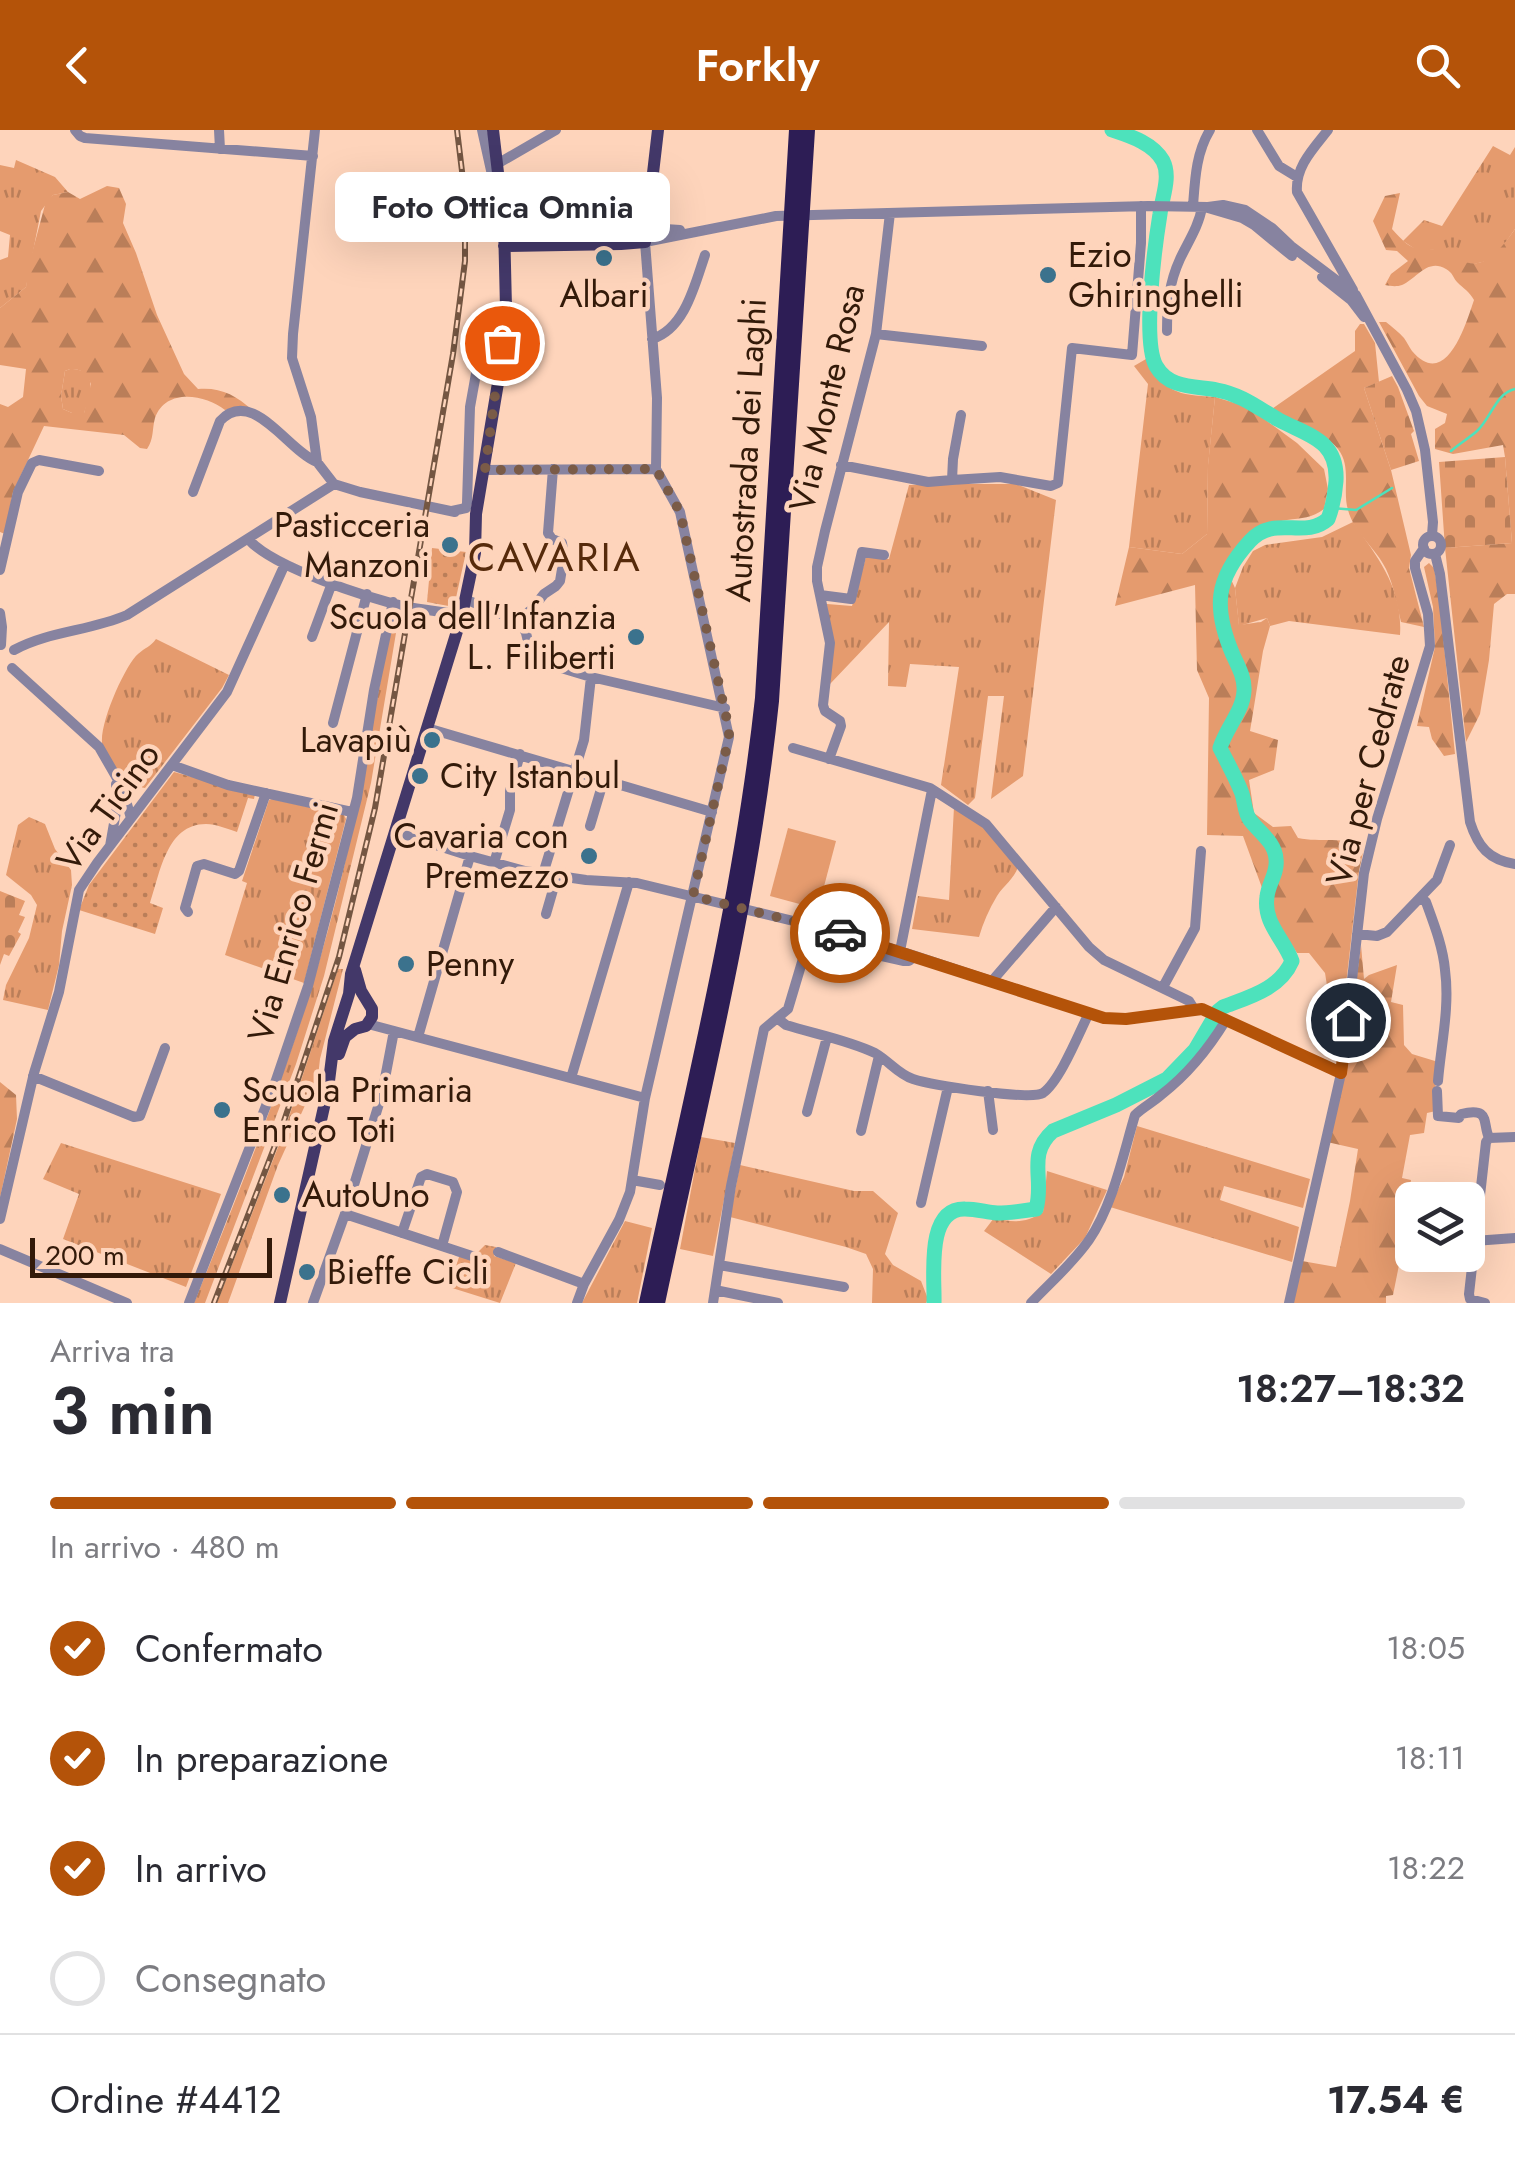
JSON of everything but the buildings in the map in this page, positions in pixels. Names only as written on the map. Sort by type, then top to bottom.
[{"type":"highway","name":"Autostrada dei Laghi","points":[[646,1303],[734,894],[752,786],[762,698],[796,130]]},
{"type":"highway","name":"Autostrada dei Laghi","points":[[658,1303],[745,896],[763,786],[772,700],[808,130]]},
{"type":"main road","points":[[331,1073],[332,1051],[350,978],[462,615],[474,557],[476,514],[506,308],[493,130]]},
{"type":"main road","points":[[504,246],[646,242],[658,130]]},
{"type":"main road","points":[[355,963],[365,1018]]},
{"type":"main road","points":[[360,998],[365,1018],[345,1022],[343,1009],[351,999],[360,998]]},
{"type":"main road","points":[[280,1303],[331,1073],[344,1040],[365,1018]]},
{"type":"street","points":[[75,130],[85,138],[313,156]]},
{"type":"street","points":[[219,130],[220,149]]},
{"type":"street","points":[[315,130],[292,346],[295,371],[314,431],[317,462]]},
{"type":"street","points":[[482,130],[492,175],[556,130]]},
{"type":"street","points":[[1167,331],[1172,281],[1199,222],[1198,159],[1210,130]]},
{"type":"street","points":[[1257,130],[1279,166],[1297,177]]},
{"type":"street","points":[[1328,130],[1302,164],[1297,192],[1363,303],[1416,411],[1425,450],[1432,535],[1442,543],[1441,548],[1429,551],[1440,574],[1470,822],[1486,853],[1515,864]]},
{"type":"street","points":[[584,245],[585,189]]},
{"type":"street","points":[[577,1303],[630,1192],[645,1098],[729,737],[680,512],[656,469],[657,398],[646,242],[776,216],[1223,205],[1245,210],[1272,228],[1351,300],[1377,334]]},
{"type":"street","points":[[841,465],[928,482],[1000,477],[1050,486],[1058,482],[1072,348],[1132,354],[1145,206]]},
{"type":"street","points":[[1201,207],[1254,225],[1286,252],[1356,295]]},
{"type":"street","name":"Via Monte Rosa","points":[[829,758],[841,726],[823,706],[830,643],[818,581],[820,554],[876,334],[890,213]]},
{"type":"street","points":[[648,214],[665,229],[706,229]]},
{"type":"street","points":[[1312,262],[1322,260],[1324,242]]},
{"type":"street","points":[[652,339],[667,332],[679,318],[704,255]]},
{"type":"street","points":[[1329,278],[1335,260]]},
{"type":"street","points":[[452,511],[462,510],[468,503],[470,407],[482,317]]},
{"type":"street","points":[[876,334],[982,346]]},
{"type":"street","points":[[193,492],[220,421],[225,415],[249,410],[305,457],[317,462],[334,484],[476,514]]},
{"type":"street","points":[[952,480],[961,415]]},
{"type":"street","points":[[0,570],[18,492],[32,463],[40,460],[99,471]]},
{"type":"street","points":[[465,598],[519,618],[556,586],[564,558],[562,543],[548,533],[552,469]]},
{"type":"street","points":[[485,470],[656,469]]},
{"type":"street","points":[[0,613],[1,646],[14,650],[45,636],[127,615],[334,484]]},
{"type":"street","points":[[248,539],[258,550],[332,584],[407,606],[462,615]]},
{"type":"street","name":"Via per Cedrate","points":[[1289,1303],[1341,1073],[1364,872],[1430,646],[1428,614],[1415,568],[1415,560],[1429,551]]},
{"type":"street","points":[[820,595],[851,599],[862,552],[884,555]]},
{"type":"street","name":"Via Ticino","points":[[0,1220],[33,1076],[59,992],[78,890],[227,692],[285,564]]},
{"type":"street","points":[[312,638],[332,584]]},
{"type":"street","points":[[333,723],[368,594]]},
{"type":"street","name":"Via Enrico Fermi","points":[[189,1303],[276,1080],[308,986],[359,787],[393,602]]},
{"type":"street","points":[[519,618],[533,654],[548,664],[724,708]]},
{"type":"street","points":[[14,650],[17,659],[6,670],[98,747],[119,783],[127,823]]},
{"type":"street","points":[[544,874],[584,740],[591,677]]},
{"type":"street","points":[[427,728],[712,812]]},
{"type":"street","points":[[793,748],[945,796],[986,824],[1104,960],[1190,1001],[1194,1008]]},
{"type":"street","points":[[494,863],[510,810],[510,791],[520,754]]},
{"type":"street","points":[[172,766],[228,785],[352,812]]},
{"type":"street","points":[[590,826],[604,779]]},
{"type":"street","points":[[119,783],[132,794],[152,791]]},
{"type":"street","points":[[110,846],[119,783]]},
{"type":"street","points":[[900,951],[932,790]]},
{"type":"street","points":[[188,912],[197,866],[239,872],[266,793]]},
{"type":"street","points":[[117,806],[127,823]]},
{"type":"street","points":[[394,832],[494,863],[557,876],[629,882],[753,911],[900,951],[1104,1018],[1126,1019],[1194,1008],[1208,1011],[1341,1073]]},
{"type":"street","points":[[1357,934],[1382,935],[1421,898],[1438,880],[1450,845]]},
{"type":"street","points":[[1162,987],[1195,928],[1200,851]]},
{"type":"street","points":[[418,1037],[470,856]]},
{"type":"street","points":[[546,914],[557,876]]},
{"type":"street","points":[[571,1078],[629,882]]},
{"type":"street","points":[[1421,898],[1426,902],[1440,943],[1446,973],[1438,1116],[1459,1118],[1466,1112],[1482,1115],[1489,1138]]},
{"type":"street","points":[[992,981],[1056,907]]},
{"type":"street","points":[[713,1303],[730,1186],[764,1030],[788,1008],[808,942],[904,961],[915,956]]},
{"type":"street","points":[[777,1018],[786,1025],[879,1056],[906,1076],[948,1087],[1030,1097],[1046,1091],[1063,1066],[1088,1013]]},
{"type":"street","points":[[365,1018],[398,1032],[645,1098]]},
{"type":"street","points":[[365,1018],[381,1036],[388,1060]]},
{"type":"street","points":[[1031,1303],[1093,1234],[1115,1185],[1135,1115],[1190,1069],[1224,1019]]},
{"type":"street","points":[[313,1303],[345,1214],[398,1032]]},
{"type":"street","points":[[807,1112],[827,1037]]},
{"type":"street","points":[[33,1076],[134,1117],[140,1116],[164,1048]]},
{"type":"street","points":[[861,1131],[879,1056]]},
{"type":"street","points":[[921,1203],[948,1087]]},
{"type":"street","points":[[988,1092],[993,1130]]},
{"type":"street","points":[[1481,1182],[1489,1138],[1515,1137]]},
{"type":"street","points":[[402,1233],[421,1177],[427,1174],[453,1182],[457,1192],[442,1246]]},
{"type":"street","points":[[632,1180],[660,1185]]},
{"type":"street","points":[[345,1214],[478,1258]]},
{"type":"street","points":[[1485,1240],[1515,1238]]},
{"type":"street","points":[[0,1248],[127,1303]]},
{"type":"street","points":[[498,1252],[584,1284]]},
{"type":"street","points":[[719,1265],[844,1286]]},
{"type":"street","points":[[1472,1272],[1470,1300],[1485,1303]]},
{"type":"street","points":[[715,1290],[778,1303]]},
{"type":"green space","points":[[1493,146],[1510,155],[1515,147],[1515,229],[1491,260],[1458,263],[1441,249],[1418,251],[1403,241],[1424,220],[1442,226]]},
{"type":"green space","points":[[16,160],[55,177],[68,192],[53,195],[41,211],[26,287],[0,308],[0,260],[8,257],[10,235],[0,231],[0,165],[14,168]]},
{"type":"green space","points":[[107,186],[119,188],[126,204],[123,223],[184,374],[198,389],[227,393],[252,410],[225,410],[197,398],[177,398],[160,408],[147,449],[124,435],[44,426],[13,492],[5,534],[0,532],[0,404],[8,407],[23,397],[26,369],[0,365],[0,308],[26,287],[46,201],[68,192],[80,199]],"holes":[[[65,371],[83,372],[91,384],[84,413],[63,409]]]},
{"type":"green space","points":[[1400,193],[1392,229],[1414,247],[1441,248],[1464,262],[1482,262],[1499,250],[1515,229],[1515,594],[1507,594],[1494,604],[1480,714],[1466,742],[1445,548],[1512,543],[1505,457],[1503,445],[1453,454],[1435,449],[1435,429],[1445,423],[1447,414],[1427,406],[1419,396],[1379,322],[1386,322],[1398,332],[1424,361],[1435,363],[1453,350],[1474,300],[1450,272],[1439,266],[1428,268],[1402,285],[1385,285],[1391,274],[1408,261],[1397,251],[1386,250],[1373,221],[1385,196]]},
{"type":"green space","points":[[1364,324],[1375,343],[1379,382],[1364,388],[1391,470],[1424,627],[1401,622],[1386,569],[1351,518],[1346,502],[1345,463],[1338,449],[1315,431],[1269,411],[1355,351],[1355,331]]},
{"type":"green space","points":[[1146,359],[1160,379],[1174,390],[1215,397],[1207,534],[1182,554],[1129,547],[1148,384],[1134,366]]},
{"type":"green space","points":[[70,369],[89,378],[84,413],[63,409],[65,371]]},
{"type":"green space","points":[[1392,376],[1414,431],[1411,434],[1419,461],[1391,470],[1364,388]]},
{"type":"green space","points":[[1215,397],[1248,407],[1297,443],[1324,469],[1328,489],[1324,509],[1258,530],[1225,566],[1235,588],[1239,625],[1267,618],[1270,626],[1250,731],[1278,740],[1274,770],[1249,780],[1254,813],[1273,827],[1291,826],[1298,838],[1349,842],[1364,848],[1338,1054],[1325,973],[1309,953],[1297,953],[1272,915],[1243,836],[1207,835],[1209,698],[1197,670],[1195,585],[1115,606],[1129,547],[1182,554],[1207,534],[1208,465]]},
{"type":"green space","points":[[1505,457],[1512,543],[1445,548],[1439,462]]},
{"type":"green space","points":[[1016,484],[1056,500],[1023,776],[991,799],[1004,696],[988,696],[975,798],[968,805],[941,785],[959,667],[910,664],[906,687],[888,686],[889,622],[830,684],[827,604],[852,606],[866,557],[889,559],[909,485]]},
{"type":"green space","points":[[1353,522],[1393,588],[1400,635],[1289,621],[1270,626],[1267,618],[1239,626],[1235,588],[1253,551],[1265,545],[1322,537]]},
{"type":"green space","points":[[432,548],[466,552],[454,607],[427,602]]},
{"type":"green space","points":[[1429,563],[1434,568],[1439,597],[1455,754],[1444,756],[1429,727],[1417,726],[1435,647],[1433,607],[1424,567]]},
{"type":"green space","points":[[395,608],[400,609],[371,783],[324,976],[296,1064],[205,1303],[194,1303],[272,1104],[322,952],[353,827]]},
{"type":"green space","points":[[156,639],[229,675],[145,788],[130,785],[108,757],[102,739],[113,698],[126,671],[132,660]]},
{"type":"green space","points":[[174,772],[255,794],[254,799],[248,798],[237,832],[206,824],[193,826],[173,841],[150,903],[163,908],[155,934],[79,910],[89,885]]},
{"type":"green space","points":[[272,799],[344,815],[346,819],[304,983],[225,955],[247,883],[242,881]]},
{"type":"green space","points":[[954,807],[985,826],[1018,867],[994,901],[979,937],[912,929],[918,896],[949,900]]},
{"type":"green space","points":[[29,817],[45,824],[55,849],[71,870],[59,965],[48,1010],[3,1000],[6,985],[29,938],[37,905],[31,895],[6,875],[18,825]]},
{"type":"green space","points":[[788,828],[836,841],[818,909],[770,896]]},
{"type":"green space","points":[[0,891],[25,901],[19,915],[25,917],[18,932],[21,934],[0,965]]},
{"type":"green space","points":[[1361,945],[1364,979],[1397,965],[1391,1002],[1403,1005],[1404,1045],[1412,1054],[1435,1061],[1436,1111],[1427,1113],[1424,1133],[1410,1135],[1402,1178],[1411,1182],[1395,1182],[1398,1272],[1393,1295],[1386,1296],[1386,1303],[1293,1303],[1302,1261],[1336,1267],[1358,1149],[1327,1142],[1344,1075]]},
{"type":"green space","points":[[338,969],[343,969],[320,1059],[315,1103],[307,1101],[278,1165],[228,1303],[217,1303],[284,1132]]},
{"type":"green space","points":[[0,1082],[16,1095],[17,1119],[0,1198]]},
{"type":"green space","points":[[1137,1126],[1310,1179],[1303,1208],[1224,1186],[1220,1200],[1299,1227],[1292,1262],[1110,1207],[1124,1177]]},
{"type":"green space","points":[[701,1137],[735,1143],[713,1256],[680,1249]]},
{"type":"green space","points":[[61,1143],[221,1194],[186,1287],[63,1239],[79,1194],[43,1179]]},
{"type":"green space","points":[[740,1165],[854,1191],[873,1191],[898,1213],[885,1254],[893,1265],[921,1281],[926,1303],[872,1303],[873,1269],[866,1254],[730,1217]]},
{"type":"green space","points":[[1047,1171],[1107,1190],[1085,1238],[1051,1274],[984,1231],[994,1218],[1020,1221],[1043,1212]]},
{"type":"green space","points":[[625,1221],[652,1228],[637,1303],[582,1303]]},
{"type":"green space","points":[[485,1245],[496,1247],[494,1256],[516,1263],[500,1303],[449,1287],[459,1257],[476,1254]]},
{"type":"waterway","points":[[934,1303],[935,1246],[943,1220],[952,1212],[965,1209],[997,1213],[1036,1209],[1038,1158],[1053,1131],[1167,1079],[1195,1050],[1218,1011],[1272,985],[1292,961],[1268,915],[1275,853],[1248,817],[1241,791],[1220,748],[1241,706],[1244,691],[1222,623],[1221,595],[1238,555],[1260,533],[1269,529],[1309,528],[1328,519],[1335,491],[1335,467],[1320,441],[1235,395],[1175,383],[1156,366],[1150,336],[1151,292],[1165,167],[1147,145],[1112,130]]},
{"type":"waterway","points":[[1451,451],[1482,426],[1503,395],[1515,389]]},
{"type":"waterway","points":[[1332,508],[1356,510],[1392,488]]},
{"type":"railway","points":[[214,1303],[281,1130],[339,957],[375,808],[453,354],[465,261],[465,196],[457,130]]},
{"type":"way so far","points":[[502,343],[485,470],[656,469],[680,512],[729,729],[693,896],[840,933]]},
{"type":"place","name":"Albari","points":[[604,258]]},
{"type":"place","name":"Ezio Ghiringhelli","points":[[1048,275]]},
{"type":"place","name":"Foto Ottica Omnia","points":[[502,343]]},
{"type":"place","name":"Pasticceria Manzoni","points":[[450,545]]},
{"type":"place","name":"Scuola dell'Infanzia L. Filiberti","points":[[636,637]]},
{"type":"place","name":"Lavapiù","points":[[432,740]]},
{"type":"place","name":"City Istanbul","points":[[420,776]]},
{"type":"place","name":"Cavaria con Premezzo","points":[[589,856]]},
{"type":"place","name":"Penny","points":[[406,964]]},
{"type":"place","name":"Scuola Primaria Enrico Toti","points":[[222,1110]]},
{"type":"place","name":"AutoUno","points":[[282,1195]]},
{"type":"place","name":"Bieffe Cicli","points":[[307,1272]]},
{"type":"district","name":"CAVARIA","points":[[555,557]]},
{"type":"route","points":[[840,933],[1104,1018],[1126,1019],[1202,1009],[1341,1073],[1348,1020]]}]
